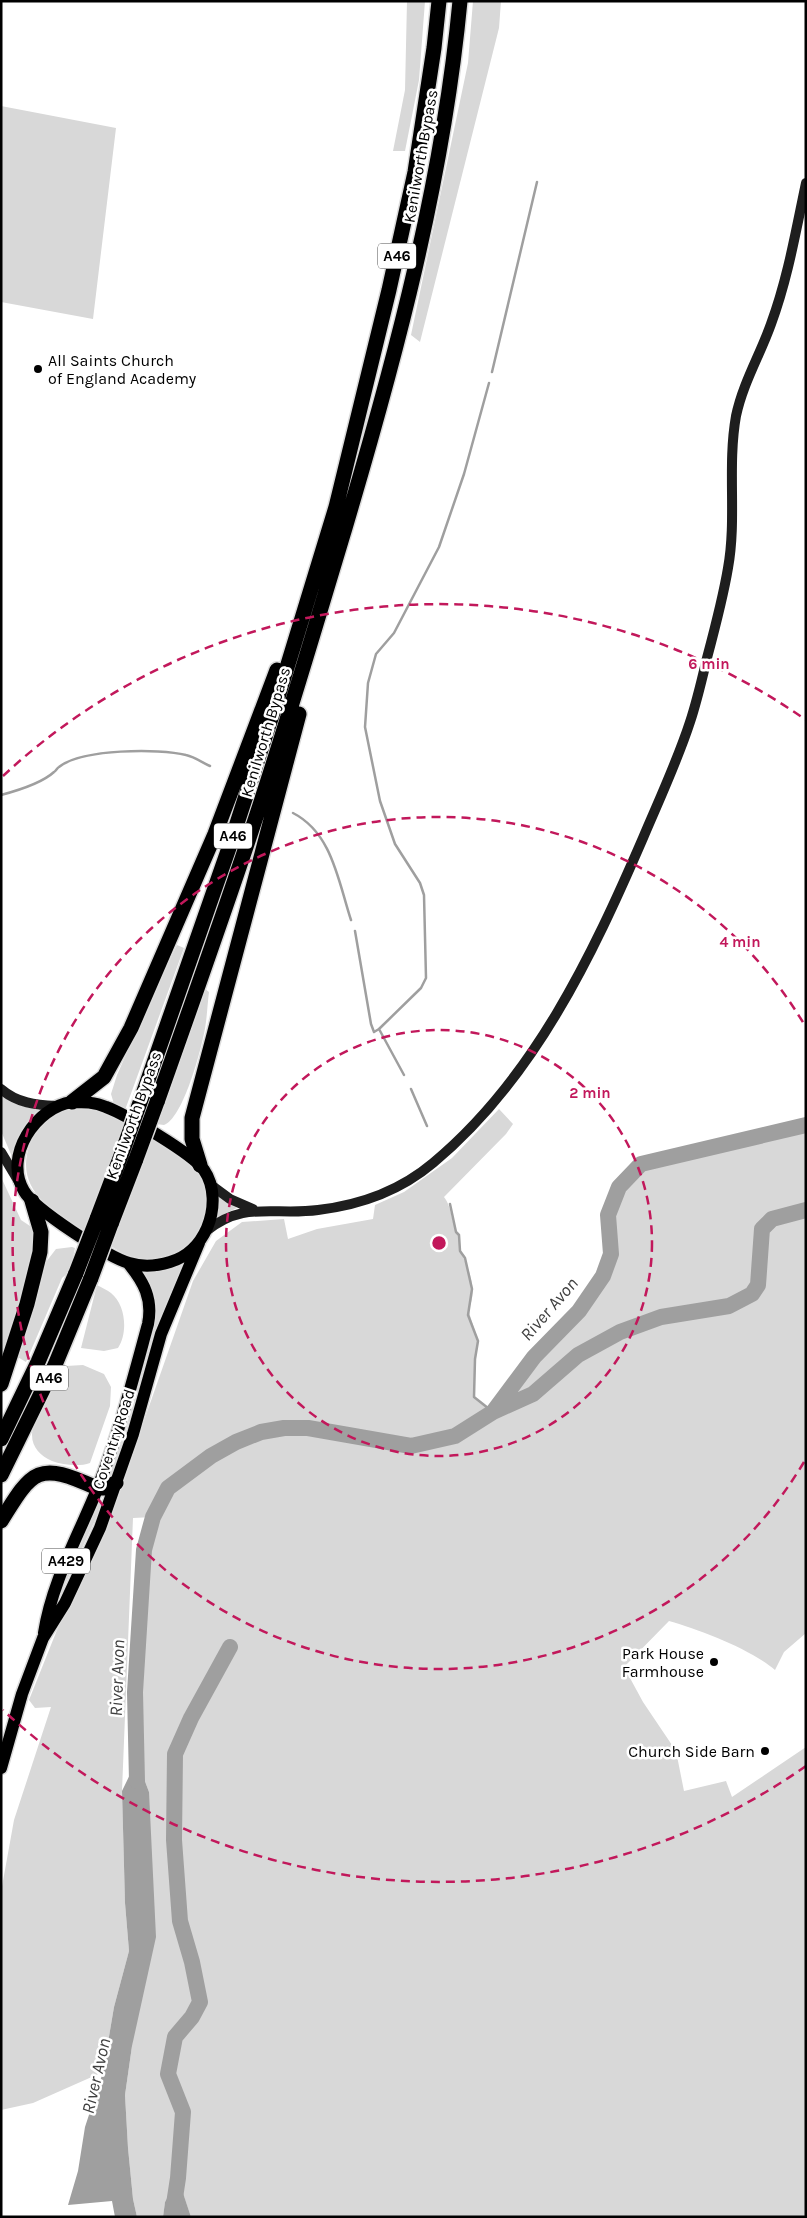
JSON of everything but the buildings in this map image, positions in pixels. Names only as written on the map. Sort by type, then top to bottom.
[{"type":"highway","name":"Kenilworth Bypass","points":[[1,1475],[55,1365],[91,1278],[122,1153],[233,835],[278,697],[336,507],[389,290],[415,172],[434,48],[439,1]]},
{"type":"highway","name":"Kenilworth Bypass","points":[[1,1439],[38,1362],[76,1273],[136,1159],[263,797],[374,429],[423,235],[453,72],[460,1]]},
{"type":"highway","points":[[200,1165],[192,1140],[192,1118],[374,429]]},
{"type":"highway","points":[[72,1102],[104,1077],[131,1028],[215,834],[290,632],[316,571]]},
{"type":"highway","points":[[1,1384],[27,1304],[40,1252],[41,1232],[32,1201]]},
{"type":"highway","points":[[1,1521],[29,1480],[40,1474],[59,1473],[97,1488],[104,1488],[116,1483]]},
{"type":"main road","points":[[1,1152],[32,1201],[51,1217],[128,1263],[149,1266],[179,1258],[218,1221],[230,1216],[255,1210],[306,1211],[336,1208],[373,1198],[415,1177],[456,1142],[501,1092],[554,1018],[588,959],[620,893],[691,720],[728,568],[732,531],[732,452],[736,418],[744,388],[771,325],[782,290],[806,182]]},
{"type":"main road","points":[[1,1090],[12,1098],[28,1104],[56,1106],[72,1102],[106,1107],[177,1147],[200,1165],[211,1185],[230,1199],[255,1210]]},
{"type":"main road","points":[[21,1185],[19,1160],[25,1138],[38,1119],[56,1106]]},
{"type":"main road","points":[[202,1238],[212,1211],[211,1185]]},
{"type":"main road","name":"Coventry Road","points":[[43,1638],[65,1603],[100,1528],[133,1434],[162,1334],[202,1238]]},
{"type":"main road","name":"Coventry Road","points":[[1,1768],[22,1694],[43,1638],[50,1602],[97,1488],[127,1402],[149,1318],[150,1304],[145,1287],[128,1263]]},
{"type":"shaded area","points":[[407,1],[425,1],[419,80],[405,151],[393,151],[405,90]]},
{"type":"shaded area","points":[[473,1],[501,1],[499,28],[420,342],[411,335],[468,63]]},
{"type":"shaded area","points":[[1,106],[116,128],[93,319],[1,302]]},
{"type":"shaded area","points":[[177,945],[184,948],[125,1110],[114,1104],[111,1094],[117,1075]]},
{"type":"shaded area","points":[[204,988],[209,992],[205,1027],[198,1059],[189,1086],[177,1112],[171,1120],[164,1125],[156,1124]]},
{"type":"shaded area","points":[[1,1094],[25,1107],[39,1110],[21,1132],[13,1159],[1,1131]]},
{"type":"shaded area","points":[[74,1107],[100,1108],[183,1155],[199,1172],[206,1188],[207,1207],[200,1231],[190,1244],[178,1253],[160,1260],[143,1260],[127,1256],[56,1212],[36,1194],[26,1171],[31,1141],[38,1129],[48,1119],[61,1111]]},
{"type":"shaded area","points":[[499,1109],[513,1124],[506,1134],[444,1197],[449,1206],[456,1232],[459,1235],[459,1249],[471,1279],[473,1295],[468,1309],[478,1341],[475,1359],[474,1397],[493,1412],[534,1357],[579,1311],[603,1276],[611,1254],[608,1215],[619,1187],[641,1164],[806,1125],[806,1633],[784,1652],[775,1670],[765,1662],[725,1641],[669,1621],[624,1667],[643,1702],[676,1751],[684,1791],[726,1781],[732,1797],[806,1747],[806,2217],[191,2217],[178,2179],[165,2202],[163,2217],[137,2217],[133,2199],[125,2095],[132,2046],[149,1792],[137,1760],[135,1692],[144,1550],[153,1517],[133,1518],[122,1791],[125,1903],[129,1951],[114,2007],[103,2072],[33,2103],[1,2110],[1,1892],[14,1820],[51,1707],[35,1708],[29,1700],[57,1630],[106,1529],[193,1281],[216,1241],[242,1222],[284,1219],[288,1239],[317,1229],[373,1219],[375,1205],[404,1192],[452,1158]]},
{"type":"shaded area","points":[[1,1177],[21,1220],[33,1228],[33,1254],[1,1369]]},
{"type":"shaded area","points":[[217,1196],[237,1208],[216,1218]]},
{"type":"shaded area","points":[[75,1248],[70,1271],[62,1278],[26,1362],[16,1356],[46,1262],[56,1249]]},
{"type":"shaded area","points":[[186,1260],[152,1342],[132,1412],[109,1472],[149,1338],[141,1271]]},
{"type":"shaded area","points":[[97,1285],[116,1298],[120,1305],[124,1327],[118,1348],[104,1351],[81,1348]]},
{"type":"shaded area","points":[[83,1365],[104,1374],[111,1387],[110,1406],[90,1463],[76,1465],[52,1461],[44,1457],[35,1448],[32,1440],[33,1428],[66,1366]]},
{"type":"shaded area","points":[[100,1498],[103,1502],[98,1514],[55,1606],[53,1604]]},
{"type":"shaded area","points":[[137,1760],[149,1792],[156,1937],[132,2046],[125,2095],[133,2199],[137,2217],[115,2217],[112,2201],[68,2205],[78,2171],[85,2127],[103,2072],[114,2007],[129,1951],[125,1903],[122,1791]]},
{"type":"shaded area","points":[[178,2178],[191,2217],[163,2217],[165,2202]]},
{"type":"waterway","points":[[492,372],[537,182]]},
{"type":"waterway","points":[[379,1029],[421,988],[426,978],[424,895],[420,883],[395,844],[380,801],[365,727],[368,683],[376,654],[394,633],[439,547],[464,474],[489,383]]},
{"type":"waterway","points":[[1,795],[43,780],[55,772],[58,767],[70,761],[102,753],[158,751],[189,756],[210,766]]},
{"type":"waterway","points":[[293,813],[306,822],[325,845],[332,859],[351,920]]},
{"type":"waterway","points":[[355,931],[371,1024],[374,1032],[379,1029],[404,1075]]},
{"type":"waterway","points":[[411,1089],[427,1126]]},
{"type":"waterway","name":"River Avon","points":[[493,1412],[534,1357],[579,1311],[603,1276],[611,1254],[608,1215],[619,1187],[641,1164],[806,1125]]},
{"type":"waterway","points":[[450,1204],[456,1232],[459,1235],[460,1251],[465,1258],[472,1289],[468,1315],[478,1341],[475,1359],[474,1397],[493,1412]]},
{"type":"waterway","name":"River Avon","points":[[137,1781],[135,1692],[144,1550],[153,1517],[168,1488],[211,1456],[236,1442],[261,1432],[284,1428],[308,1428],[411,1446],[455,1436],[493,1412],[533,1394],[578,1355],[620,1332],[661,1317],[729,1306],[752,1294],[758,1285],[762,1229],[772,1219],[806,1210]]},
{"type":"waterway","points":[[172,2217],[178,2178],[183,2112],[168,2074],[175,2037],[192,2017],[200,2002],[192,1962],[180,1921],[174,1840],[175,1754],[191,1718],[230,1647]]},
{"type":"place","name":"All Saints Church of England Academy","points":[[38,369]]},
{"type":"place","name":"Park House Farmhouse","points":[[714,1662]]},
{"type":"place","name":"Church Side Barn","points":[[765,1751]]}]
